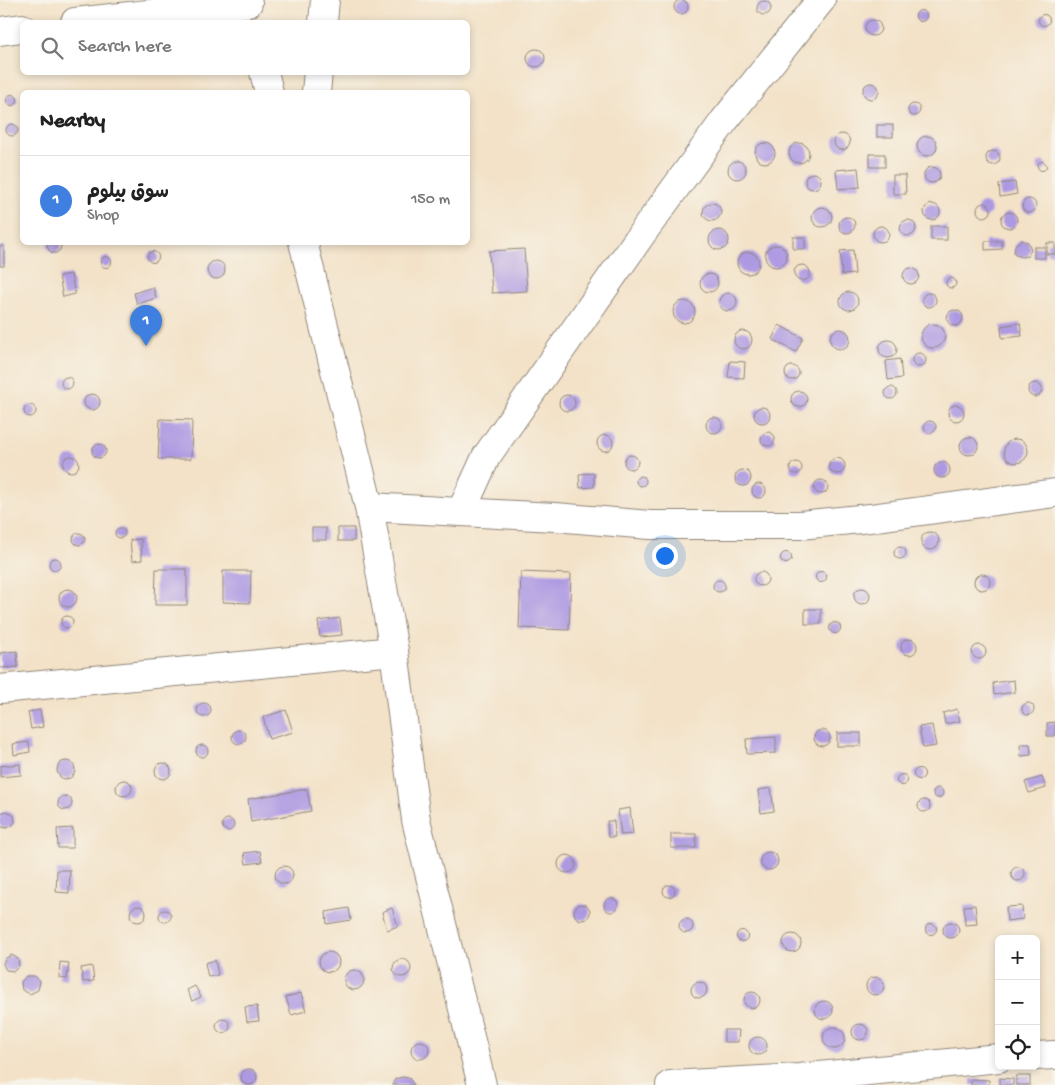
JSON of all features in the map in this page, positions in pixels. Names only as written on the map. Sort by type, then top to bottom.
[{"type":"street","points":[[322,20],[325,0]]},
{"type":"street","points":[[461,512],[486,457],[641,234],[724,121],[821,0]]},
{"type":"street","points":[[100,20],[249,8]]},
{"type":"street","points":[[0,31],[20,28]]},
{"type":"street","points":[[265,75],[268,90]]},
{"type":"street","points":[[316,90],[318,75]]},
{"type":"street","points":[[306,248],[369,507],[394,651],[416,820],[482,1085]]},
{"type":"street","points":[[369,507],[555,517],[650,525],[800,525],[870,518],[1055,493]]},
{"type":"street","points":[[0,689],[394,651]]},
{"type":"street","points":[[1040,1056],[1055,1054]]},
{"type":"street","points":[[670,1085],[799,1078],[995,1058]]},
{"type":"building","points":[[678,0],[684,0],[688,7],[684,14],[678,14],[674,10],[674,4]]},
{"type":"building","points":[[764,1],[769,3],[771,8],[769,13],[764,15],[759,13],[757,8],[759,3]]},
{"type":"building","points":[[919,11],[923,11],[926,16],[925,20],[919,21],[916,18],[916,14]]},
{"type":"building","points":[[1042,15],[1046,15],[1049,20],[1048,24],[1042,25],[1039,22],[1039,18]]},
{"type":"building","points":[[873,20],[879,22],[881,28],[879,34],[873,36],[867,34],[865,28],[867,22]]},
{"type":"building","points":[[532,49],[540,49],[545,54],[543,65],[532,67],[527,62],[527,54]]},
{"type":"building","points":[[868,83],[874,83],[879,88],[877,97],[868,99],[863,94],[863,88]]},
{"type":"building","points":[[12,94],[18,100],[12,106],[6,100]]},
{"type":"building","points":[[912,104],[916,104],[920,110],[916,116],[912,116],[908,112],[908,108]]},
{"type":"building","points":[[12,124],[18,130],[12,136],[6,130]]},
{"type":"building","points":[[877,125],[893,125],[893,137],[877,137]]},
{"type":"building","points":[[842,134],[850,142],[842,150],[834,142]]},
{"type":"building","points":[[923,136],[931,136],[937,142],[937,150],[931,156],[923,156],[917,150],[917,142]]},
{"type":"building","points":[[765,143],[772,146],[775,153],[772,160],[765,163],[758,160],[755,153],[758,146]]},
{"type":"building","points":[[799,143],[806,146],[809,153],[806,160],[799,163],[792,160],[789,153],[792,146]]},
{"type":"building","points":[[990,151],[996,151],[1000,158],[996,165],[990,165],[986,161],[986,155]]},
{"type":"building","points":[[870,154],[885,154],[885,167],[870,167]]},
{"type":"building","points":[[737,161],[743,164],[746,170],[743,176],[737,179],[731,176],[728,170],[731,164]]},
{"type":"building","points":[[1042,161],[1047,166],[1042,171],[1037,166]]},
{"type":"building","points":[[929,167],[935,167],[940,172],[938,181],[929,183],[924,178],[924,172]]},
{"type":"building","points":[[858,168],[860,187],[838,189],[836,170]]},
{"type":"building","points":[[813,173],[821,181],[813,189],[805,181]]},
{"type":"building","points":[[893,175],[905,175],[906,194],[893,194]]},
{"type":"building","points":[[1015,182],[1017,194],[1000,197],[999,184]]},
{"type":"building","points":[[1029,199],[1034,201],[1036,206],[1034,211],[1029,213],[1024,211],[1022,206],[1024,201]]},
{"type":"building","points":[[712,203],[720,208],[721,212],[716,220],[712,221],[704,216],[703,212],[708,204]]},
{"type":"building","points":[[981,203],[987,203],[991,210],[987,217],[981,217],[977,213],[977,207]]},
{"type":"building","points":[[929,204],[935,204],[940,209],[938,218],[929,220],[924,215],[924,209]]},
{"type":"building","points":[[822,207],[829,210],[832,217],[829,224],[822,227],[815,224],[812,217],[815,210]]},
{"type":"building","points":[[1009,212],[1017,220],[1009,228],[1001,220]]},
{"type":"building","points":[[847,217],[855,225],[847,233],[839,225]]},
{"type":"building","points":[[905,220],[911,220],[916,225],[914,234],[905,236],[900,231],[900,225]]},
{"type":"building","points":[[878,226],[884,226],[889,231],[887,240],[878,242],[873,237],[873,231]]},
{"type":"building","points":[[931,226],[947,226],[947,240],[931,240]]},
{"type":"building","points":[[719,230],[726,233],[729,240],[726,247],[719,250],[712,247],[709,240],[712,233]]},
{"type":"building","points":[[793,237],[805,237],[805,249],[793,249]]},
{"type":"building","points":[[1021,240],[1028,242],[1031,249],[1028,256],[1021,257],[1014,253],[1015,245]]},
{"type":"building","points":[[985,241],[1002,241],[1002,249],[985,250]]},
{"type":"building","points":[[1047,243],[1055,243],[1055,254],[1047,254]]},
{"type":"building","points":[[776,245],[784,248],[787,256],[784,264],[776,267],[768,264],[765,256],[768,248]]},
{"type":"building","points":[[0,246],[4,246],[4,266],[0,266]]},
{"type":"building","points":[[47,246],[61,246],[60,250],[52,253]]},
{"type":"building","points":[[1034,247],[1045,247],[1045,258],[1034,258]]},
{"type":"building","points":[[524,249],[527,291],[492,293],[489,251]]},
{"type":"building","points":[[853,250],[855,274],[842,275],[840,251]]},
{"type":"building","points":[[153,251],[159,257],[153,263],[147,257]]},
{"type":"building","points":[[748,252],[756,255],[759,263],[756,271],[748,274],[740,271],[737,263],[740,255]]},
{"type":"building","points":[[106,256],[112,262],[106,268],[100,262]]},
{"type":"building","points":[[216,261],[222,264],[225,270],[222,276],[216,279],[210,276],[207,270],[210,264]]},
{"type":"building","points":[[802,265],[810,273],[802,281],[794,273]]},
{"type":"building","points":[[911,268],[919,276],[911,284],[903,276]]},
{"type":"building","points":[[71,274],[75,294],[63,297],[59,276]]},
{"type":"building","points":[[705,274],[713,274],[718,279],[716,290],[705,292],[700,287],[700,279]]},
{"type":"building","points":[[949,278],[953,278],[956,283],[955,287],[949,288],[946,285],[946,281]]},
{"type":"building","points":[[153,287],[156,298],[137,304],[134,293]]},
{"type":"building","points":[[849,292],[855,295],[858,301],[855,307],[849,310],[843,307],[840,301],[843,295]]},
{"type":"building","points":[[728,293],[734,296],[737,302],[734,308],[728,311],[722,308],[719,302],[722,296]]},
{"type":"building","points":[[926,293],[932,293],[936,300],[932,307],[926,307],[922,303],[922,297]]},
{"type":"building","points":[[684,301],[694,308],[695,312],[688,322],[684,323],[674,316],[673,312],[680,302]]},
{"type":"building","points":[[952,310],[958,310],[963,315],[961,324],[952,326],[947,321],[947,315]]},
{"type":"building","points":[[1020,323],[1022,336],[1002,338],[1001,326]]},
{"type":"building","points":[[933,324],[941,328],[945,336],[941,344],[933,348],[925,344],[921,336],[925,328]]},
{"type":"building","points":[[779,325],[803,338],[796,352],[772,339]]},
{"type":"building","points":[[840,329],[847,332],[850,339],[847,346],[840,349],[833,346],[830,339],[833,332]]},
{"type":"building","points":[[743,331],[749,334],[752,340],[749,346],[743,349],[737,346],[734,340],[737,334]]},
{"type":"building","points":[[888,340],[894,343],[897,349],[894,355],[888,358],[882,355],[879,349],[882,343]]},
{"type":"building","points":[[916,353],[922,353],[926,360],[922,367],[916,367],[912,363],[912,357]]},
{"type":"building","points":[[900,359],[902,378],[888,380],[886,361]]},
{"type":"building","points":[[730,361],[745,362],[744,378],[728,377]]},
{"type":"building","points":[[789,366],[795,366],[799,373],[795,380],[789,380],[785,376],[785,370]]},
{"type":"building","points":[[65,377],[69,377],[73,383],[69,389],[65,389],[61,385],[61,381]]},
{"type":"building","points":[[1035,383],[1040,385],[1042,390],[1040,395],[1035,397],[1030,395],[1028,390],[1030,385]]},
{"type":"building","points":[[891,387],[897,393],[891,399],[885,393]]},
{"type":"building","points":[[799,391],[805,393],[807,399],[805,405],[799,407],[793,405],[791,399],[793,393]]},
{"type":"building","points":[[92,394],[100,402],[92,410],[84,402]]},
{"type":"building","points":[[567,395],[575,403],[567,411],[559,403]]},
{"type":"building","points":[[30,405],[36,411],[30,417],[24,411]]},
{"type":"building","points":[[956,405],[962,407],[964,413],[962,419],[956,421],[950,419],[948,413],[950,407]]},
{"type":"building","points":[[762,407],[768,409],[770,415],[768,421],[762,423],[756,421],[754,415],[756,409]]},
{"type":"building","points":[[714,417],[720,419],[722,425],[720,431],[714,433],[708,431],[706,425],[708,419]]},
{"type":"building","points":[[160,419],[192,420],[191,459],[158,459]]},
{"type":"building","points":[[932,421],[935,422],[935,432],[928,433],[925,432],[924,425],[925,422]]},
{"type":"building","points":[[768,432],[773,434],[775,439],[773,444],[768,446],[763,444],[761,439],[763,434]]},
{"type":"building","points":[[602,435],[608,435],[613,440],[611,449],[602,451],[597,446],[597,440]]},
{"type":"building","points":[[969,437],[975,440],[978,446],[975,452],[969,455],[963,452],[960,446],[963,440]]},
{"type":"building","points":[[1016,439],[1021,440],[1027,446],[1027,456],[1021,462],[1016,463],[1011,462],[1005,456],[1004,451],[1005,446],[1011,440]]},
{"type":"building","points":[[99,444],[104,446],[106,451],[104,456],[99,458],[94,456],[92,451],[94,446]]},
{"type":"building","points":[[631,455],[636,457],[638,462],[636,467],[631,469],[626,467],[624,462],[626,457]]},
{"type":"building","points":[[68,456],[74,456],[79,461],[77,470],[68,472],[63,467],[63,461]]},
{"type":"building","points":[[837,458],[843,460],[845,466],[843,472],[837,474],[831,472],[829,466],[831,460]]},
{"type":"building","points":[[794,462],[798,462],[802,468],[798,474],[794,474],[790,470],[790,466]]},
{"type":"building","points":[[939,462],[945,462],[950,467],[948,476],[939,478],[934,473],[934,467]]},
{"type":"building","points":[[740,470],[746,470],[751,475],[749,484],[740,486],[735,481],[735,475]]},
{"type":"building","points":[[594,473],[594,487],[580,488],[579,474]]},
{"type":"building","points":[[641,476],[646,481],[641,486],[636,481]]},
{"type":"building","points":[[818,480],[824,480],[828,487],[824,494],[818,494],[814,490],[814,484]]},
{"type":"building","points":[[759,484],[764,486],[766,491],[764,496],[759,498],[754,496],[752,491],[754,486]]},
{"type":"building","points":[[118,528],[122,528],[125,533],[124,537],[118,538],[115,535],[115,531]]},
{"type":"building","points":[[312,528],[326,528],[326,540],[312,540]]},
{"type":"building","points":[[338,528],[354,528],[354,541],[338,541]]},
{"type":"building","points":[[930,532],[936,535],[939,541],[936,547],[930,550],[924,547],[921,541],[924,535]]},
{"type":"building","points":[[77,533],[81,533],[85,539],[81,545],[77,545],[73,541],[73,537]]},
{"type":"building","points":[[141,539],[142,560],[132,561],[130,540]]},
{"type":"building","points":[[902,547],[905,548],[905,558],[898,559],[895,558],[894,551],[895,548]]},
{"type":"building","points":[[786,552],[792,558],[786,564],[780,558]]},
{"type":"building","points":[[53,558],[57,558],[61,564],[57,570],[53,570],[49,566],[49,562]]},
{"type":"building","points":[[156,569],[187,569],[187,605],[155,605]]},
{"type":"building","points":[[223,571],[251,571],[250,603],[223,602]]},
{"type":"building","points":[[521,572],[571,574],[569,630],[519,628]]},
{"type":"building","points":[[758,572],[764,572],[768,579],[764,586],[758,586],[754,582],[754,576]]},
{"type":"building","points":[[819,572],[823,572],[826,577],[825,581],[819,582],[816,579],[816,575]]},
{"type":"building","points":[[979,574],[985,574],[990,579],[988,588],[979,590],[974,585],[974,579]]},
{"type":"building","points":[[717,580],[721,580],[725,586],[721,592],[717,592],[713,588],[713,584]]},
{"type":"building","points":[[862,588],[868,590],[870,596],[868,602],[862,604],[856,602],[854,596],[856,590]]},
{"type":"building","points":[[68,589],[74,592],[77,598],[74,604],[68,607],[62,604],[59,598],[62,592]]},
{"type":"building","points":[[805,609],[821,609],[821,624],[805,624]]},
{"type":"building","points":[[65,616],[69,616],[73,622],[69,628],[65,628],[61,624],[61,620]]},
{"type":"building","points":[[340,618],[342,635],[320,637],[318,621]]},
{"type":"building","points":[[833,623],[837,623],[840,628],[839,632],[833,633],[830,630],[830,626]]},
{"type":"building","points":[[909,639],[917,647],[909,655],[901,647]]},
{"type":"building","points":[[976,645],[982,645],[986,652],[982,659],[976,659],[972,655],[972,649]]},
{"type":"building","points":[[17,651],[18,667],[0,668],[0,653]]},
{"type":"building","points":[[1014,680],[1015,692],[994,695],[993,683]]},
{"type":"building","points":[[204,703],[209,705],[211,710],[209,715],[204,717],[199,715],[197,710],[199,705]]},
{"type":"building","points":[[1026,703],[1030,703],[1034,709],[1030,715],[1026,715],[1022,711],[1022,707]]},
{"type":"building","points":[[957,709],[960,721],[945,724],[943,713]]},
{"type":"building","points":[[40,710],[43,727],[31,729],[28,712]]},
{"type":"building","points":[[286,710],[293,732],[269,739],[263,717]]},
{"type":"building","points":[[1055,722],[1055,736],[1047,736],[1047,723]]},
{"type":"building","points":[[932,725],[936,746],[923,748],[919,727]]},
{"type":"building","points":[[236,730],[242,730],[246,737],[242,744],[236,744],[232,740],[232,734]]},
{"type":"building","points":[[819,730],[825,730],[830,735],[828,744],[819,746],[814,741],[814,735]]},
{"type":"building","points":[[837,733],[861,733],[861,746],[837,746]]},
{"type":"building","points":[[776,737],[776,753],[747,754],[746,739]]},
{"type":"building","points":[[29,742],[30,752],[14,755],[13,744]]},
{"type":"building","points":[[1020,744],[1030,744],[1031,755],[1021,756]]},
{"type":"building","points":[[200,745],[204,745],[208,751],[204,757],[200,757],[196,753],[196,749]]},
{"type":"building","points":[[66,761],[72,764],[75,770],[72,776],[66,779],[60,776],[57,770],[60,764]]},
{"type":"building","points":[[163,763],[169,765],[171,771],[169,777],[163,779],[157,777],[155,771],[157,765]]},
{"type":"building","points":[[20,764],[21,775],[0,777],[0,766]]},
{"type":"building","points":[[919,768],[925,774],[919,780],[913,774]]},
{"type":"building","points":[[902,774],[908,780],[902,786],[896,780]]},
{"type":"building","points":[[1042,777],[1046,788],[1029,793],[1025,782]]},
{"type":"building","points":[[124,780],[132,788],[124,796],[116,788]]},
{"type":"building","points":[[771,788],[774,811],[761,813],[758,790]]},
{"type":"building","points":[[938,788],[943,793],[938,798],[933,793]]},
{"type":"building","points":[[307,789],[311,811],[251,822],[248,799]]},
{"type":"building","points":[[62,796],[68,796],[72,803],[68,810],[62,810],[58,806],[58,800]]},
{"type":"building","points":[[922,800],[926,800],[930,806],[926,812],[922,812],[918,808],[918,804]]},
{"type":"building","points":[[630,808],[633,834],[621,835],[618,810]]},
{"type":"building","points":[[6,811],[14,816],[15,822],[7,828],[0,825],[0,814]]},
{"type":"building","points":[[226,819],[230,819],[234,825],[230,831],[226,831],[222,827],[222,823]]},
{"type":"building","points":[[607,821],[614,821],[615,837],[608,837]]},
{"type":"building","points":[[73,828],[73,848],[58,848],[57,829]]},
{"type":"building","points":[[671,834],[696,834],[696,848],[671,848]]},
{"type":"building","points":[[260,851],[262,862],[246,864],[244,853]]},
{"type":"building","points":[[769,852],[775,855],[778,861],[775,867],[769,870],[763,867],[760,861],[763,855]]},
{"type":"building","points":[[563,855],[571,855],[576,860],[574,871],[563,873],[558,868],[558,860]]},
{"type":"building","points":[[284,866],[290,869],[293,875],[290,881],[284,884],[278,881],[275,875],[278,869]]},
{"type":"building","points":[[1015,867],[1021,867],[1025,874],[1021,881],[1015,881],[1011,877],[1011,871]]},
{"type":"building","points":[[57,870],[70,870],[69,893],[56,892]]},
{"type":"building","points":[[669,885],[675,891],[669,897],[663,891]]},
{"type":"building","points":[[611,898],[616,900],[618,905],[616,910],[611,912],[606,910],[604,905],[606,900]]},
{"type":"building","points":[[579,904],[585,904],[590,909],[588,918],[579,920],[574,915],[574,909]]},
{"type":"building","points":[[975,905],[977,924],[965,925],[964,906]]},
{"type":"building","points":[[138,906],[144,908],[146,914],[144,920],[138,922],[132,920],[130,914],[132,908]]},
{"type":"building","points":[[1022,906],[1023,919],[1007,921],[1006,907]]},
{"type":"building","points":[[349,908],[351,920],[327,924],[326,912]]},
{"type":"building","points":[[392,908],[398,926],[387,930],[382,912]]},
{"type":"building","points":[[163,910],[167,910],[171,916],[167,922],[163,922],[159,918],[159,914]]},
{"type":"building","points":[[683,919],[689,919],[693,926],[689,933],[683,933],[679,929],[679,923]]},
{"type":"building","points":[[951,922],[957,924],[959,930],[957,936],[951,938],[945,936],[943,930],[945,924]]},
{"type":"building","points":[[931,923],[937,929],[931,935],[925,929]]},
{"type":"building","points":[[742,930],[748,936],[742,942],[736,936]]},
{"type":"building","points":[[788,934],[796,934],[801,939],[799,950],[788,952],[783,947],[783,939]]},
{"type":"building","points":[[329,952],[336,955],[339,962],[336,969],[329,972],[322,969],[319,962],[322,955]]},
{"type":"building","points":[[12,955],[18,959],[19,966],[14,971],[6,970],[3,964],[6,958]]},
{"type":"building","points":[[402,959],[408,962],[411,968],[408,974],[402,977],[396,974],[393,968],[396,962]]},
{"type":"building","points":[[215,960],[218,975],[208,977],[205,963]]},
{"type":"building","points":[[60,962],[69,963],[67,979],[59,978]]},
{"type":"building","points":[[92,966],[94,981],[83,982],[81,968]]},
{"type":"building","points":[[354,970],[361,973],[364,980],[361,987],[354,990],[347,987],[344,980],[347,973]]},
{"type":"building","points":[[26,976],[35,976],[40,982],[38,990],[30,994],[22,990],[21,982]]},
{"type":"building","points":[[875,977],[881,980],[884,986],[881,992],[875,995],[869,992],[866,986],[869,980]]},
{"type":"building","points":[[699,982],[705,984],[707,990],[705,996],[699,998],[693,996],[691,990],[693,984]]},
{"type":"building","points":[[195,986],[201,997],[192,1001],[187,990]]},
{"type":"building","points":[[752,992],[760,1000],[752,1008],[744,1000]]},
{"type":"building","points":[[301,993],[306,1011],[291,1015],[286,997]]},
{"type":"building","points":[[820,1001],[828,1001],[833,1006],[831,1017],[820,1019],[815,1014],[815,1006]]},
{"type":"building","points":[[257,1006],[259,1021],[247,1022],[245,1007]]},
{"type":"building","points":[[220,1019],[226,1019],[230,1026],[226,1033],[220,1033],[216,1029],[216,1023]]},
{"type":"building","points":[[860,1024],[868,1032],[860,1040],[852,1032]]},
{"type":"building","points":[[830,1027],[838,1027],[845,1034],[845,1042],[838,1049],[830,1049],[823,1042],[823,1034]]},
{"type":"building","points":[[724,1030],[739,1030],[738,1042],[724,1042]]},
{"type":"building","points":[[758,1037],[764,1040],[767,1046],[764,1052],[758,1055],[752,1052],[749,1046],[752,1040]]},
{"type":"building","points":[[420,1041],[426,1044],[429,1050],[426,1056],[420,1059],[414,1056],[411,1050],[414,1044]]},
{"type":"building","points":[[249,1069],[257,1077],[249,1085],[241,1077]]},
{"type":"building","points":[[1016,1076],[1030,1076],[1030,1085],[1016,1085]]},
{"type":"building","points":[[409,1078],[414,1085],[392,1085],[395,1079]]},
{"type":"building","points":[[1000,1078],[1013,1079],[1013,1085],[1000,1085]]},
{"type":"building","points":[[971,1079],[989,1080],[989,1085],[971,1085]]},
{"type":"place","name":"سوق بيلوم","points":[[146,346]]}]
